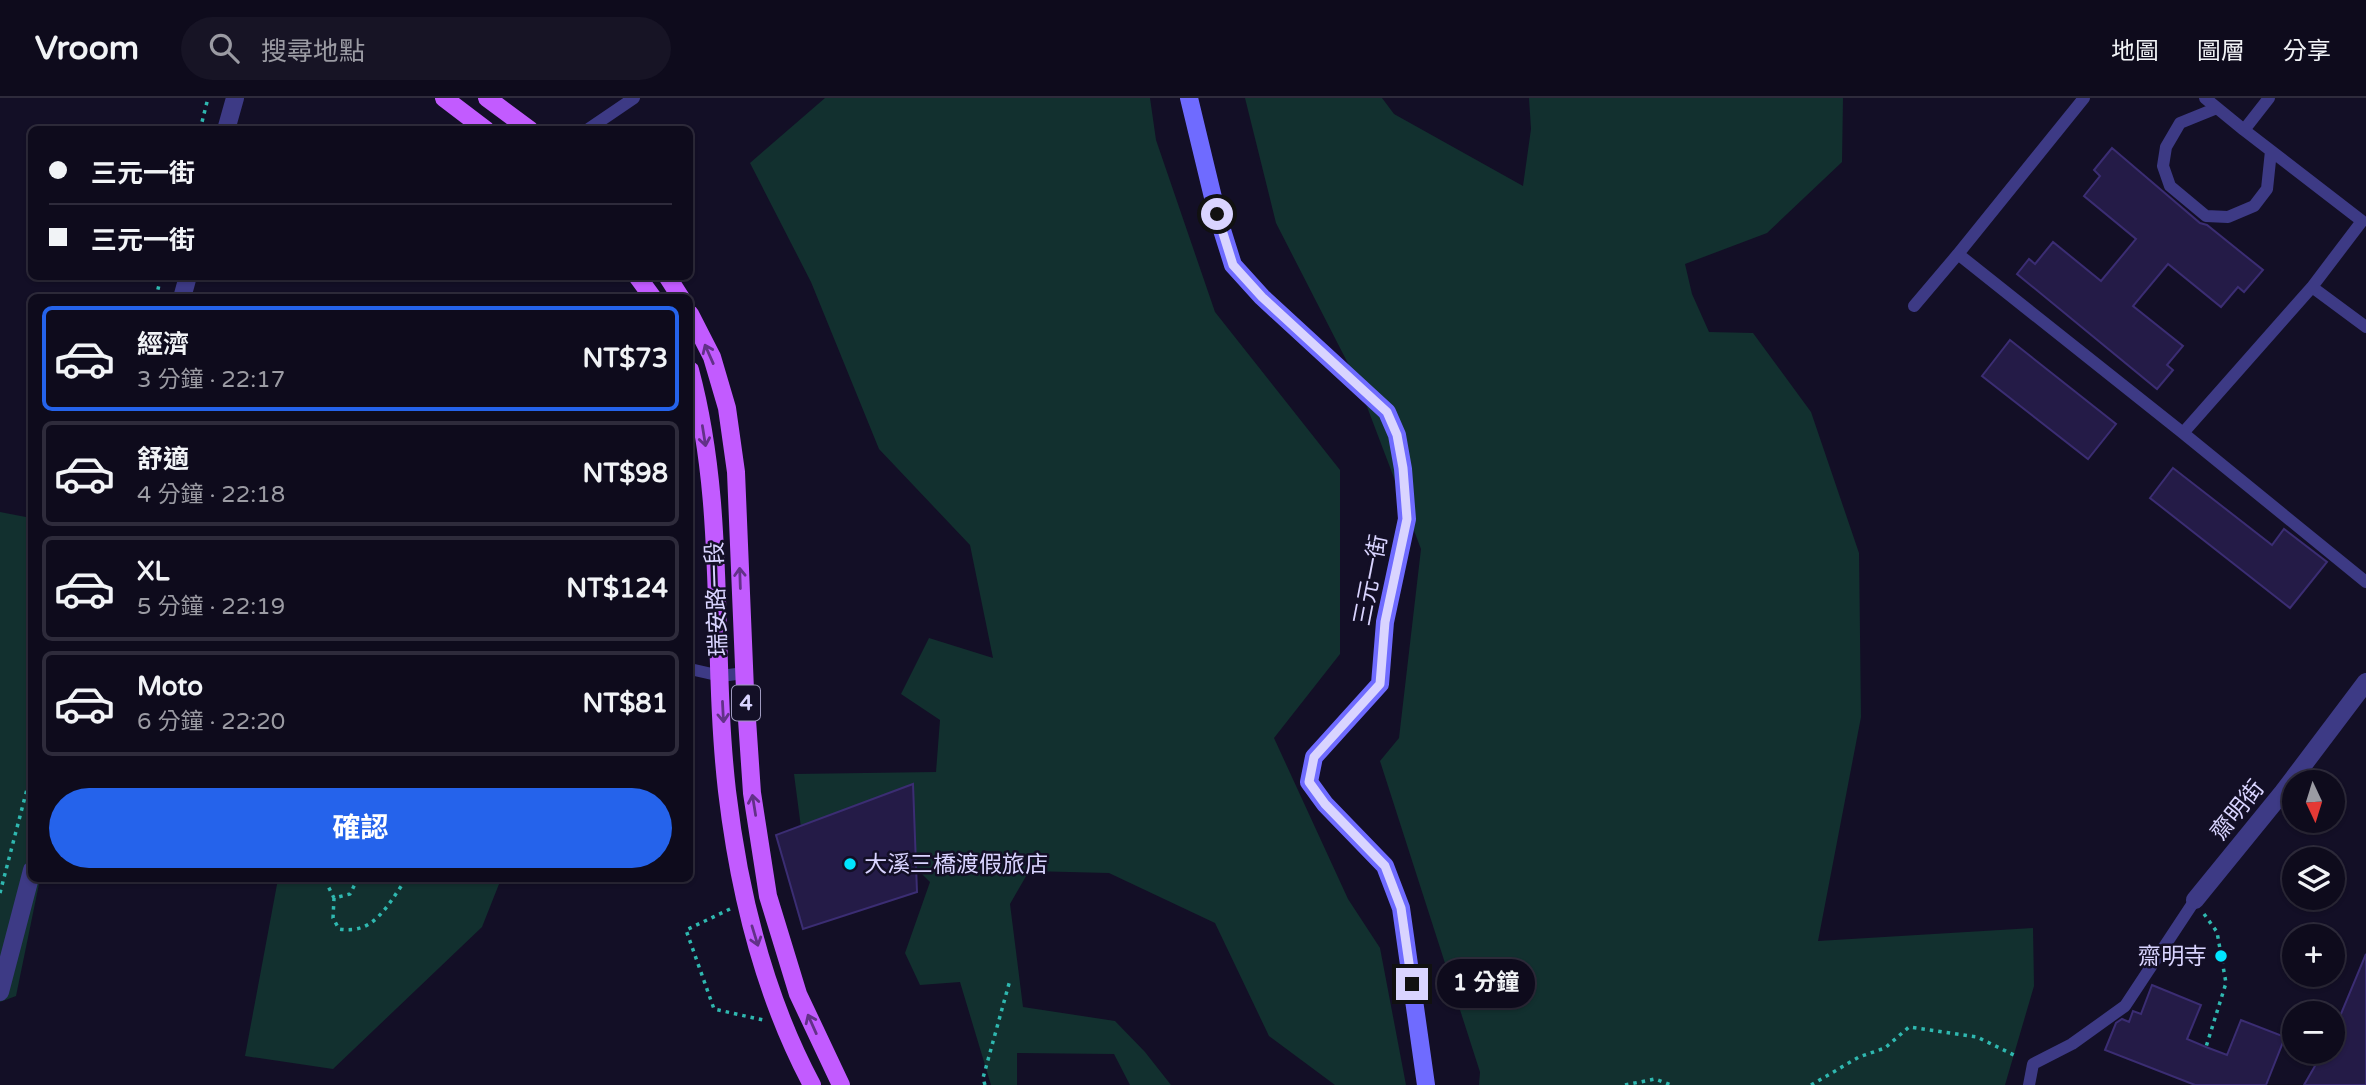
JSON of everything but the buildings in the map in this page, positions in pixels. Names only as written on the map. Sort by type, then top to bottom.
[{"type":"main road","points":[[444,98],[481,126]]},
{"type":"main road","points":[[487,98],[525,126]]},
{"type":"main road","name":"瑞安路一段","points":[[693,320],[712,357],[727,408],[736,472],[752,793],[768,896],[798,993],[841,1085]]},
{"type":"main road","name":"瑞安路一段","points":[[693,381],[708,459],[716,550],[727,790],[744,902],[768,982],[798,1058],[813,1085]]},
{"type":"street","points":[[227,126],[235,98]]},
{"type":"street","name":"三元一街","points":[[1189,98],[1217,214],[1233,265],[1262,297],[1387,412],[1397,435],[1407,519],[1385,622],[1380,684],[1314,757],[1309,782],[1325,804],[1385,866],[1401,908],[1426,1085]]},
{"type":"street","name":"齋明街","points":[[2195,900],[2283,792],[2366,682]]},
{"type":"street","points":[[0,992],[29,882]]},
{"type":"lane","points":[[593,126],[634,98]]},
{"type":"lane","points":[[1914,306],[2084,98]]},
{"type":"lane","points":[[2183,433],[2312,287],[2362,220],[2205,98]]},
{"type":"lane","points":[[2244,130],[2269,98]]},
{"type":"lane","points":[[2217,108],[2180,123],[2166,147],[2163,166],[2170,186],[2206,216],[2228,217],[2254,206],[2267,189],[2271,151]]},
{"type":"lane","points":[[1958,254],[2366,582]]},
{"type":"lane","points":[[2312,287],[2366,327]]},
{"type":"lane","points":[[693,670],[721,676],[744,673]]},
{"type":"lane","points":[[2029,1085],[2033,1064],[2072,1044],[2125,1006],[2195,900]]},
{"type":"path","points":[[201,126],[208,98]]},
{"type":"path","points":[[0,893],[28,784]]},
{"type":"path","points":[[326,882],[334,898],[332,918],[338,929],[353,931],[368,927],[404,882]]},
{"type":"path","points":[[334,898],[349,894],[356,882]]},
{"type":"path","points":[[2195,900],[2217,932],[2226,983],[2206,1047]]},
{"type":"path","points":[[744,902],[687,930],[714,1009],[785,1025]]},
{"type":"path","points":[[985,1085],[983,1078],[1010,980]]},
{"type":"path","points":[[1811,1085],[1859,1057],[1885,1048],[1909,1027],[1977,1037],[2033,1064]]},
{"type":"path","points":[[1625,1085],[1655,1079],[1671,1085]]},
{"type":"green space","points":[[825,98],[1150,98],[1156,140],[1215,312],[1340,470],[1340,654],[1274,738],[1348,899],[1380,948],[1406,1085],[1335,1085],[1269,1036],[1215,923],[1109,873],[1029,871],[1010,904],[1023,1007],[1115,1021],[1145,1052],[1171,1085],[1130,1085],[1114,1054],[1017,1053],[1017,1085],[991,1085],[960,982],[920,985],[905,953],[930,882],[911,863],[809,889],[794,774],[936,772],[940,720],[901,694],[929,638],[993,658],[970,545],[879,449],[811,282],[750,163]]},
{"type":"green space","points":[[1245,98],[1382,98],[1394,114],[1523,186],[1531,129],[1529,98],[1843,98],[1842,162],[1767,233],[1685,264],[1692,294],[1709,332],[1753,333],[1811,412],[1859,553],[1861,717],[1818,941],[2033,928],[2034,986],[2005,1085],[1479,1085],[1480,1072],[1380,761],[1399,738],[1421,549],[1358,383],[1276,223]]},
{"type":"green space","points":[[0,512],[28,517],[28,882],[39,882],[16,996],[0,1002]]},
{"type":"green space","points":[[277,882],[500,882],[482,927],[333,1069],[245,1056]]},
{"type":"place","name":"大溪三橋渡假旅店","points":[[850,864]]},
{"type":"place","name":"齋明寺","points":[[2221,956]]},
{"type":"route","points":[[1217,214],[1233,265],[1262,297],[1387,412],[1397,435],[1407,519],[1385,622],[1380,684],[1314,757],[1309,782],[1325,804],[1385,866],[1401,908],[1412,984]]}]
